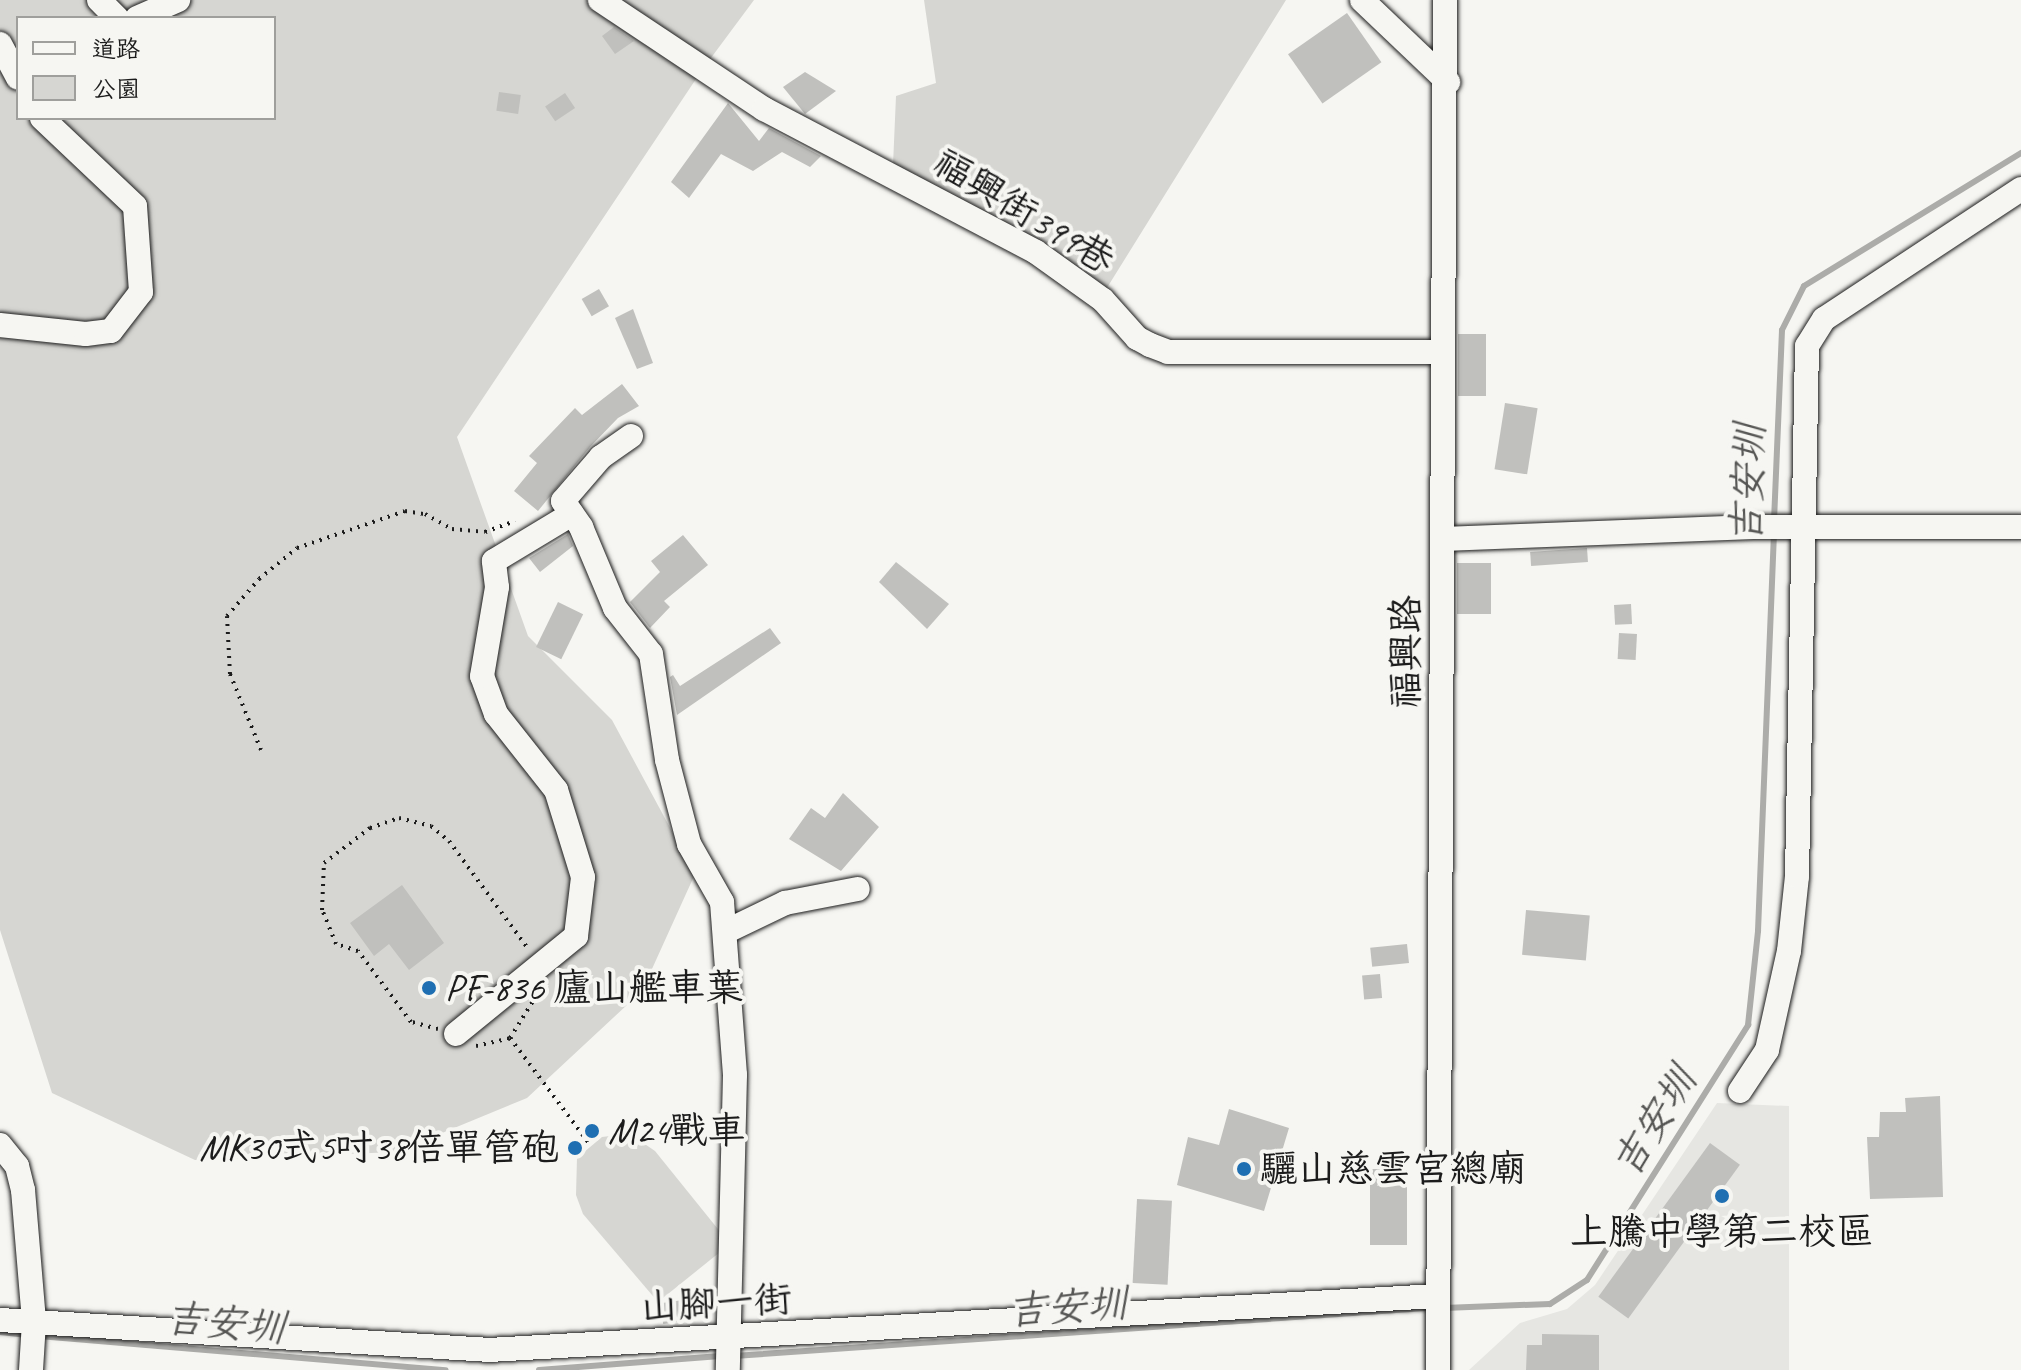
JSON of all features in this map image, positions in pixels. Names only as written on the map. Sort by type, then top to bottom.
[{"type":"street","points":[[99,0],[115,16]]},
{"type":"street","points":[[142,16],[178,0]]},
{"type":"street","name":"福興街399巷","points":[[600,0],[764,109],[1036,252],[1103,300],[1150,345],[1168,352],[1442,352]]},
{"type":"street","points":[[1362,0],[1448,82]]},
{"type":"street","name":"福興路","points":[[1438,1370],[1436,1308],[1442,1162],[1442,352],[1448,82],[1445,0]]},
{"type":"street","points":[[0,44],[16,74]]},
{"type":"street","points":[[0,325],[86,334],[111,331],[141,292],[135,206],[44,120]]},
{"type":"street","points":[[1740,1091],[1767,1050],[1789,951],[1797,876],[1797,529],[1807,346],[1824,319],[2021,189]]},
{"type":"street","points":[[631,436],[601,457],[563,501],[572,514],[615,608],[651,654],[674,788],[689,844],[722,902],[735,1075],[728,1370]]},
{"type":"street","points":[[465,1040],[540,965],[576,936],[583,877],[556,790],[496,714],[482,676],[497,587],[494,561],[572,514]]},
{"type":"street","points":[[1443,539],[1753,527],[2021,527]]},
{"type":"street","points":[[725,932],[785,903],[858,889]]},
{"type":"street","points":[[0,1145],[17,1166],[23,1190],[34,1322],[31,1370]]},
{"type":"street","name":"山腳一街","points":[[0,1320],[489,1350],[1436,1308]]},
{"type":"path","points":[[261,750],[230,674],[227,616],[259,579],[297,548],[405,511],[425,514],[452,529],[485,532],[510,521],[543,531]]},
{"type":"path","points":[[510,1038],[465,1040],[411,1022],[358,951],[336,944],[322,910],[324,863],[370,828],[399,818],[431,826],[449,841],[540,965]]},
{"type":"path","points":[[510,1038],[533,1001]]},
{"type":"path","points":[[510,1038],[591,1146]]},
{"type":"shaded area","name":"上騰中學第二校區","points":[[1717,1103],[1789,1106],[1789,1370],[1469,1370],[1520,1323],[1567,1309],[1595,1285]]},
{"type":"green space","points":[[0,0],[754,0],[702,70],[457,437],[528,636],[612,720],[695,874],[642,991],[527,1098],[396,1152],[195,1160],[52,1093],[0,930]]},
{"type":"green space","points":[[924,0],[1286,0],[1105,291],[893,165],[896,96],[936,83]]},
{"type":"green space","points":[[633,1136],[655,1151],[730,1244],[658,1302],[583,1214],[576,1195],[577,1158],[602,1137]]},
{"type":"building","points":[[1347,13],[1381,62],[1322,103],[1288,54]]},
{"type":"building","points":[[614,27],[634,41],[615,54],[602,36]]},
{"type":"building","points":[[805,72],[836,91],[805,114],[783,87]]},
{"type":"building","points":[[499,92],[521,95],[518,114],[496,111]]},
{"type":"building","points":[[565,93],[575,108],[555,121],[545,106]]},
{"type":"building","points":[[728,103],[759,141],[769,128],[821,156],[810,167],[782,152],[753,171],[721,154],[689,198],[671,182]]},
{"type":"building","points":[[599,289],[609,306],[592,316],[582,299]]},
{"type":"building","points":[[633,309],[653,363],[637,369],[615,318]]},
{"type":"building","points":[[1458,334],[1486,334],[1486,396],[1458,396]]},
{"type":"building","points":[[622,384],[639,406],[618,418],[590,447],[538,511],[514,491],[537,463],[529,456],[575,408],[582,415]]},
{"type":"building","points":[[1505,403],[1538,408],[1527,474],[1495,469]]},
{"type":"building","points":[[568,534],[573,546],[540,572],[529,558]]},
{"type":"building","points":[[683,535],[708,565],[664,601],[670,607],[650,628],[630,602],[660,572],[651,561]]},
{"type":"building","points":[[1587,548],[1588,562],[1531,566],[1530,552]]},
{"type":"building","points":[[896,562],[949,604],[927,629],[879,582]]},
{"type":"building","points":[[1457,563],[1491,563],[1491,614],[1457,614]]},
{"type":"building","points":[[558,602],[583,614],[561,659],[536,647]]},
{"type":"building","points":[[1631,604],[1632,624],[1615,625],[1614,605]]},
{"type":"building","points":[[770,628],[781,643],[677,715],[670,677],[673,675],[680,686]]},
{"type":"building","points":[[1619,633],[1637,634],[1636,660],[1618,659]]},
{"type":"building","points":[[843,793],[879,827],[841,871],[789,839],[811,808],[825,818]]},
{"type":"building","points":[[402,885],[444,943],[409,970],[389,944],[374,956],[350,923]]},
{"type":"building","points":[[1526,910],[1590,916],[1586,960],[1522,955]]},
{"type":"building","points":[[1407,944],[1409,963],[1372,967],[1370,948]]},
{"type":"building","points":[[1380,974],[1382,998],[1364,999],[1362,976]]},
{"type":"building","points":[[1940,1096],[1943,1197],[1870,1199],[1867,1137],[1879,1137],[1880,1112],[1906,1112],[1905,1098]]},
{"type":"building","name":"驪山慈雲宮總廟","points":[[1229,1109],[1289,1128],[1264,1211],[1177,1185],[1188,1137],[1219,1145]]},
{"type":"building","points":[[1710,1143],[1740,1165],[1628,1318],[1598,1297]]},
{"type":"building","points":[[1370,1169],[1407,1169],[1407,1245],[1370,1245]]},
{"type":"building","points":[[1137,1199],[1172,1201],[1168,1285],[1133,1283]]},
{"type":"building","points":[[690,1299],[693,1320],[663,1324],[660,1303]]},
{"type":"building","points":[[1542,1334],[1599,1335],[1599,1370],[1526,1370],[1527,1345],[1542,1345]]},
{"type":"waterway","name":"吉安圳","points":[[1774,521],[1782,330],[1804,286],[2021,153]]},
{"type":"waterway","name":"吉安圳","points":[[1444,1308],[1550,1304],[1587,1280],[1748,1025],[1758,931],[1774,533]]},
{"type":"waterway","name":"吉安圳","points":[[734,1356],[1425,1308]]},
{"type":"waterway","name":"吉安圳","points":[[0,1332],[28,1335]]},
{"type":"waterway","name":"吉安圳","points":[[39,1336],[446,1370]]},
{"type":"waterway","name":"吉安圳","points":[[539,1370],[723,1356]]},
{"type":"place","name":"PF-836 廬山艦車葉","points":[[429,988]]},
{"type":"place","name":"M24戰車","points":[[592,1131]]},
{"type":"place","name":"MK30式5吋38倍單管砲","points":[[575,1148]]},
{"type":"place","name":"驪山慈雲宮總廟","points":[[1244,1169]]},
{"type":"place","name":"上騰中學第二校區","points":[[1722,1196]]}]
